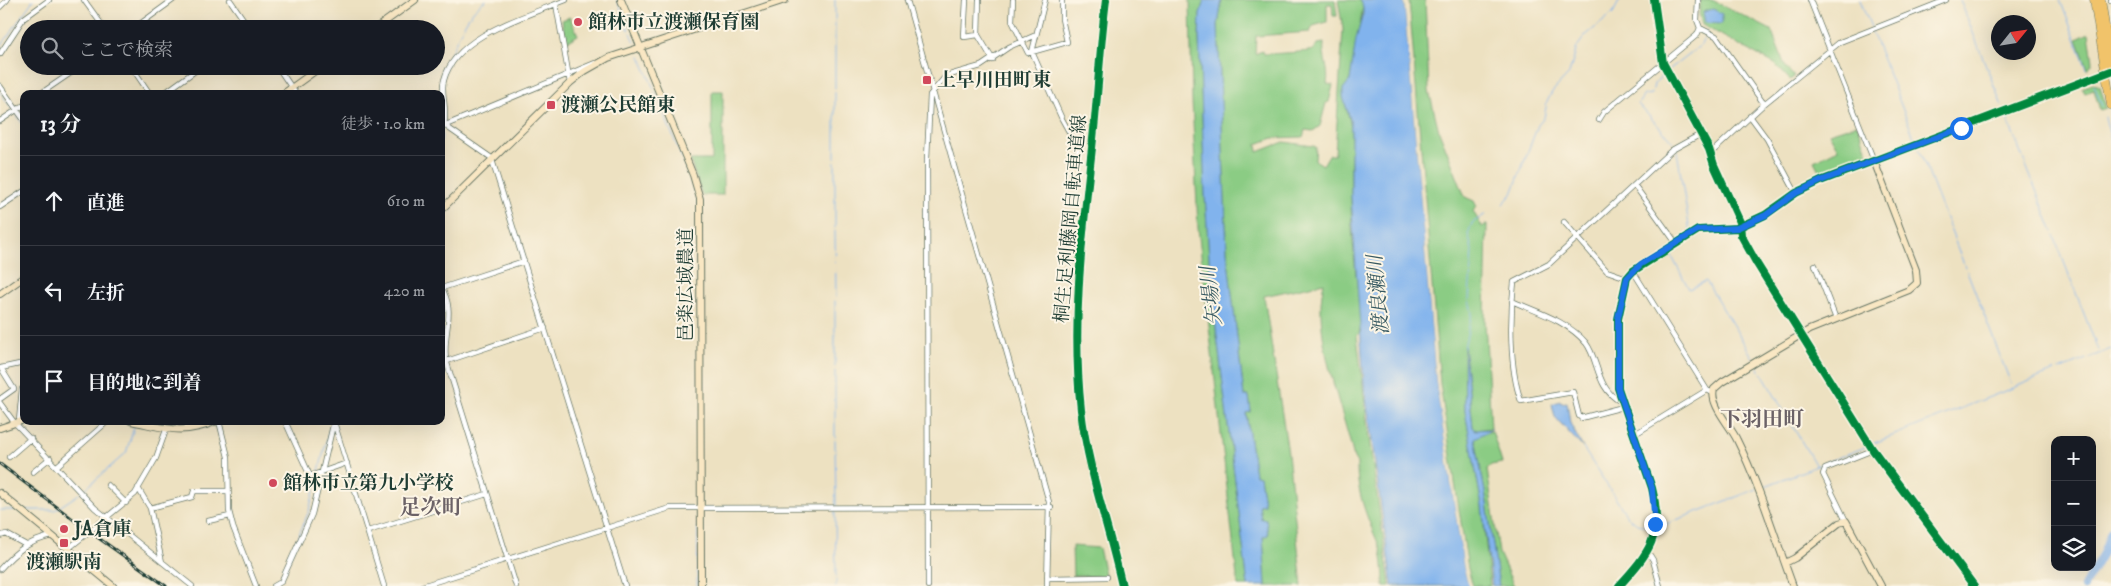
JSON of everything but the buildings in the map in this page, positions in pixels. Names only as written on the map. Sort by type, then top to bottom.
[{"type":"highway","points":[[2094,0],[2108,72],[2111,105]]},
{"type":"highway","points":[[2101,0],[2111,64]]},
{"type":"street","points":[[0,7],[7,0]]},
{"type":"street","points":[[22,20],[49,0]]},
{"type":"street","points":[[84,0],[98,20]]},
{"type":"street","points":[[145,20],[173,0]]},
{"type":"street","points":[[230,0],[244,20]]},
{"type":"street","points":[[388,20],[416,0]]},
{"type":"street","points":[[444,90],[443,82],[457,58],[489,31],[566,0]]},
{"type":"street","name":"邑楽広域農道","points":[[621,0],[694,175],[700,199],[701,586]]},
{"type":"street","points":[[445,125],[569,72],[785,0]]},
{"type":"street","points":[[907,0],[1051,507],[1047,586]]},
{"type":"street","points":[[966,0],[963,27],[964,37],[978,35]]},
{"type":"street","points":[[979,0],[978,35],[993,60]]},
{"type":"street","points":[[1013,0],[1012,21],[1028,52],[1067,42],[1062,0]]},
{"type":"street","points":[[1045,0],[1032,52],[1062,119],[1078,148],[1077,157]]},
{"type":"street","points":[[1654,0],[1663,63],[1701,134],[1741,226],[1741,235],[1757,264],[1871,447],[1974,586]]},
{"type":"street","points":[[1698,0],[1697,20],[1700,28],[1716,36],[1764,104]]},
{"type":"street","points":[[1635,434],[1710,392],[1722,382],[1801,335],[1909,290],[1917,283],[1916,270],[1810,0]]},
{"type":"street","points":[[1710,154],[1750,116],[1830,50],[1850,38],[1946,0]]},
{"type":"street","points":[[556,4],[570,83]]},
{"type":"street","points":[[0,54],[20,24]]},
{"type":"street","points":[[1599,120],[1604,112],[1697,35],[1700,28]]},
{"type":"street","points":[[928,586],[927,160],[929,98],[932,90],[949,74],[981,66],[993,60],[1009,47],[1036,35]]},
{"type":"street","points":[[445,206],[570,83],[598,63]]},
{"type":"street","points":[[1619,586],[1648,552],[1655,531],[1654,494],[1618,388],[1618,318],[1627,278],[1633,271],[1698,230],[1741,226],[1766,215],[1796,193],[1823,180],[2108,72]]},
{"type":"street","points":[[46,90],[68,75]]},
{"type":"street","points":[[137,75],[147,90]]},
{"type":"street","points":[[169,90],[189,75]]},
{"type":"street","points":[[282,75],[293,90]]},
{"type":"street","points":[[295,90],[312,75]]},
{"type":"street","points":[[0,86],[20,115]]},
{"type":"street","points":[[445,96],[447,109],[445,118]]},
{"type":"street","points":[[0,121],[20,108]]},
{"type":"street","points":[[1750,116],[1767,139],[1796,193]]},
{"type":"street","points":[[445,127],[493,159],[625,586]]},
{"type":"street","points":[[1622,404],[1581,418],[1573,392],[1521,400],[1513,351],[1512,301],[1514,282],[1549,264],[1621,195],[1635,186],[1672,150],[1701,134]]},
{"type":"street","points":[[1635,186],[1676,243]]},
{"type":"street","points":[[0,207],[20,194]]},
{"type":"street","points":[[1564,222],[1576,238],[1607,271],[1627,278]]},
{"type":"street","points":[[445,287],[524,261]]},
{"type":"street","points":[[1815,265],[1836,319]]},
{"type":"street","points":[[1633,271],[1710,392],[1739,444],[1793,586]]},
{"type":"street","points":[[0,294],[20,280]]},
{"type":"street","points":[[445,296],[450,308],[445,342]]},
{"type":"street","points":[[1512,301],[1563,324],[1582,339],[1593,355],[1598,375],[1622,404]]},
{"type":"street","points":[[445,362],[545,328]]},
{"type":"street","points":[[0,428],[19,421],[0,401],[14,389],[1,368],[20,364]]},
{"type":"street","points":[[445,365],[516,586]]},
{"type":"street","points":[[22,425],[31,438],[107,519],[192,586]]},
{"type":"street","points":[[57,466],[103,425]]},
{"type":"street","points":[[147,425],[166,430],[187,429],[202,425]]},
{"type":"street","points":[[219,425],[228,457],[230,516],[242,555],[256,586]]},
{"type":"street","points":[[287,425],[310,476],[347,463]]},
{"type":"street","points":[[274,586],[281,582],[312,514],[333,425]]},
{"type":"street","points":[[335,425],[384,586]]},
{"type":"street","points":[[68,549],[126,503],[138,488],[156,458],[166,430]]},
{"type":"street","points":[[9,457],[31,438]]},
{"type":"street","points":[[1871,447],[1825,469],[1823,474],[1881,586]]},
{"type":"street","points":[[34,472],[50,458]]},
{"type":"street","points":[[108,485],[126,503]]},
{"type":"street","points":[[138,488],[150,508],[162,562]]},
{"type":"street","points":[[150,508],[192,497],[194,492],[228,491]]},
{"type":"street","points":[[0,493],[113,586]]},
{"type":"street","points":[[368,531],[487,494]]},
{"type":"street","points":[[422,586],[670,508],[1051,507]]},
{"type":"street","points":[[208,521],[230,516]]},
{"type":"street","points":[[1785,563],[1795,558],[1840,523],[1846,521]]},
{"type":"street","points":[[0,536],[6,534],[26,545]]},
{"type":"street","points":[[0,568],[14,553],[26,545],[52,536]]},
{"type":"street","points":[[1648,552],[1660,586]]},
{"type":"street","points":[[1048,578],[1107,577]]},
{"type":"green space","points":[[1190,0],[1204,0],[1200,14],[1199,37],[1205,195],[1211,288],[1248,586],[1238,586],[1198,228],[1192,100]]},
{"type":"green space","points":[[1222,0],[1335,0],[1337,16],[1333,16],[1332,4],[1327,4],[1327,22],[1313,26],[1310,32],[1256,36],[1255,54],[1262,51],[1264,54],[1310,51],[1318,44],[1324,43],[1328,73],[1327,84],[1333,85],[1320,126],[1313,131],[1305,130],[1303,137],[1273,138],[1257,144],[1258,152],[1284,142],[1313,146],[1316,147],[1315,160],[1323,165],[1329,155],[1334,155],[1335,153],[1343,29],[1338,0],[1359,0],[1363,7],[1345,98],[1351,131],[1352,228],[1361,322],[1359,334],[1357,335],[1369,438],[1390,586],[1384,586],[1380,547],[1363,504],[1358,484],[1357,463],[1330,370],[1322,324],[1321,303],[1324,283],[1264,296],[1288,453],[1302,586],[1266,586],[1263,536],[1266,519],[1261,519],[1259,505],[1264,504],[1260,476],[1255,476],[1246,412],[1251,412],[1249,396],[1244,396],[1227,252],[1218,25]]},
{"type":"green space","points":[[1409,0],[1425,0],[1429,91],[1439,131],[1465,197],[1474,201],[1477,207],[1473,211],[1482,227],[1487,224],[1485,321],[1491,428],[1475,430],[1473,427],[1465,355],[1465,411],[1482,506],[1490,586],[1473,586],[1468,569],[1440,384]]},
{"type":"green space","points":[[1701,0],[1712,0],[1771,30],[1785,66],[1794,77],[1790,80],[1775,64],[1702,25],[1699,14]]},
{"type":"green space","points":[[570,17],[578,35],[566,42],[562,20]]},
{"type":"green space","points":[[2089,33],[2093,62],[2088,69],[2077,39]]},
{"type":"green space","points":[[2092,84],[2100,86],[2106,108],[2100,110],[2094,90],[2085,93],[2082,88]]},
{"type":"green space","points":[[712,91],[723,91],[723,195],[702,195],[690,160],[712,160]]},
{"type":"green space","points":[[1857,124],[1870,159],[1822,176],[1814,161],[1838,149],[1829,133]]},
{"type":"green space","points":[[1492,431],[1502,463],[1491,465],[1487,469],[1499,553],[1514,586],[1499,586],[1475,438],[1478,435]]},
{"type":"green space","points":[[1072,546],[1099,548],[1105,574],[1102,576],[1073,576]]},
{"type":"water","name":"矢場川","points":[[1204,0],[1222,0],[1218,25],[1227,252],[1244,396],[1249,396],[1251,412],[1246,413],[1255,475],[1260,476],[1264,504],[1259,505],[1261,519],[1266,519],[1268,535],[1263,537],[1266,586],[1248,586],[1211,288],[1205,195],[1199,37],[1200,14]]},
{"type":"water","name":"渡良瀬川","points":[[1359,0],[1404,0],[1436,382],[1464,569],[1469,586],[1392,586],[1364,384],[1351,197],[1351,131],[1350,119],[1343,97],[1343,89],[1350,80],[1356,39],[1363,14],[1363,7]]},
{"type":"water","points":[[1713,9],[1722,14],[1722,24],[1705,23],[1703,12]]},
{"type":"water","points":[[1464,346],[1473,427],[1475,430],[1492,429],[1475,438],[1499,586],[1492,586],[1482,506],[1465,411]]},
{"type":"water","points":[[1560,401],[1561,403],[1567,402],[1570,423],[1583,448],[1555,417],[1552,404]]},
{"type":"pier","points":[[1404,0],[1406,0],[1438,382],[1471,586],[1469,586],[1464,569],[1436,382]]},
{"type":"waterway","points":[[0,48],[33,0]]},
{"type":"waterway","points":[[445,69],[465,23],[478,6],[486,0]]},
{"type":"waterway","points":[[617,0],[629,30]]},
{"type":"waterway","points":[[835,0],[835,20]]},
{"type":"waterway","points":[[1503,204],[1512,194],[1538,125],[1544,118],[1547,102],[1552,92],[1569,74],[1577,47],[1585,36],[1613,13],[1620,0]]},
{"type":"waterway","points":[[1860,0],[1871,27]]},
{"type":"waterway","points":[[1960,0],[2002,106]]},
{"type":"waterway","points":[[2060,0],[2087,69]]},
{"type":"waterway","points":[[835,22],[835,88]]},
{"type":"waterway","points":[[1670,69],[1701,45],[1706,32]]},
{"type":"waterway","points":[[1872,32],[1915,140]]},
{"type":"waterway","points":[[631,33],[635,42]]},
{"type":"waterway","points":[[640,56],[654,89]]},
{"type":"waterway","points":[[1665,72],[1654,84],[1652,94],[1644,95],[1638,104],[1675,144]]},
{"type":"waterway","points":[[2094,85],[2102,106]]},
{"type":"waterway","points":[[0,92],[13,110]]},
{"type":"waterway","points":[[655,92],[682,158]]},
{"type":"waterway","points":[[835,92],[835,158]]},
{"type":"waterway","points":[[15,113],[20,120]]},
{"type":"waterway","points":[[2006,116],[2053,232]]},
{"type":"waterway","points":[[2105,117],[2111,140]]},
{"type":"waterway","points":[[1919,149],[1965,267]]},
{"type":"waterway","points":[[1677,151],[1690,232]]},
{"type":"waterway","points":[[684,162],[689,173]]},
{"type":"waterway","points":[[835,162],[835,228]]},
{"type":"waterway","points":[[1464,348],[1472,313],[1469,300],[1472,250],[1468,234],[1472,223],[1486,214]]},
{"type":"waterway","points":[[835,231],[836,297]]},
{"type":"waterway","points":[[2054,236],[2098,350]]},
{"type":"waterway","points":[[1669,251],[1689,289],[1706,281],[1753,358]]},
{"type":"waterway","points":[[1967,271],[2011,384]]},
{"type":"waterway","points":[[835,301],[835,367]]},
{"type":"waterway","points":[[2059,370],[2111,349]]},
{"type":"waterway","points":[[1758,367],[1816,466]]},
{"type":"waterway","points":[[835,371],[835,437]]},
{"type":"waterway","points":[[1872,444],[2055,371]]},
{"type":"waterway","points":[[82,492],[126,453],[135,425]]},
{"type":"waterway","points":[[319,471],[330,427]]},
{"type":"waterway","points":[[835,440],[836,506]]},
{"type":"waterway","points":[[1760,488],[1868,446]]},
{"type":"waterway","points":[[1583,448],[1627,516],[1637,524],[1654,527]]},
{"type":"waterway","points":[[285,568],[309,511],[318,475]]},
{"type":"waterway","points":[[1658,527],[1757,489]]},
{"type":"waterway","points":[[25,510],[55,510],[79,494]]},
{"type":"waterway","points":[[0,510],[16,510]]},
{"type":"waterway","points":[[835,510],[836,576]]},
{"type":"waterway","points":[[697,586],[698,524]]},
{"type":"waterway","points":[[2084,586],[2103,553],[2111,531]]},
{"type":"waterway","points":[[836,580],[836,586]]},
{"type":"waterway","points":[[261,586],[276,583]]},
{"type":"railway","points":[[0,464],[166,586]]},
{"type":"cycle path","name":"桐生足利藤岡自転車道線","points":[[1106,0],[1082,240],[1077,342],[1078,376],[1084,433],[1122,586]]},
{"type":"cycle path","points":[[1654,0],[1663,63],[1709,149],[1714,165],[1740,222],[1741,235],[1757,264],[1873,450],[1974,586]]},
{"type":"cycle path","points":[[1619,586],[1646,553],[1655,531],[1656,518],[1652,488],[1618,388],[1618,319],[1627,278],[1633,271],[1698,230],[1737,228],[1765,215],[1796,193],[1823,180],[2111,71]]},
{"type":"place","name":"館林市立渡瀬保育園","points":[[578,22]]},
{"type":"place","name":"上早川田町東","points":[[927,80]]},
{"type":"place","name":"渡瀬公民館東","points":[[551,105]]},
{"type":"place","name":"館林市立第九小学校","points":[[273,483]]},
{"type":"place","name":"JA倉庫","points":[[64,529]]},
{"type":"place","name":"渡瀬駅南","points":[[64,543]]},
{"type":"district","name":"下羽田町","points":[[1762,420]]},
{"type":"district","name":"足次町","points":[[431,508]]},
{"type":"route","points":[[1655,524],[1655,503],[1652,488],[1635,434],[1621,402],[1618,388],[1618,318],[1627,278],[1641,264],[1698,230],[1737,228],[1766,215],[1796,193],[1823,180],[1961,128]]}]
